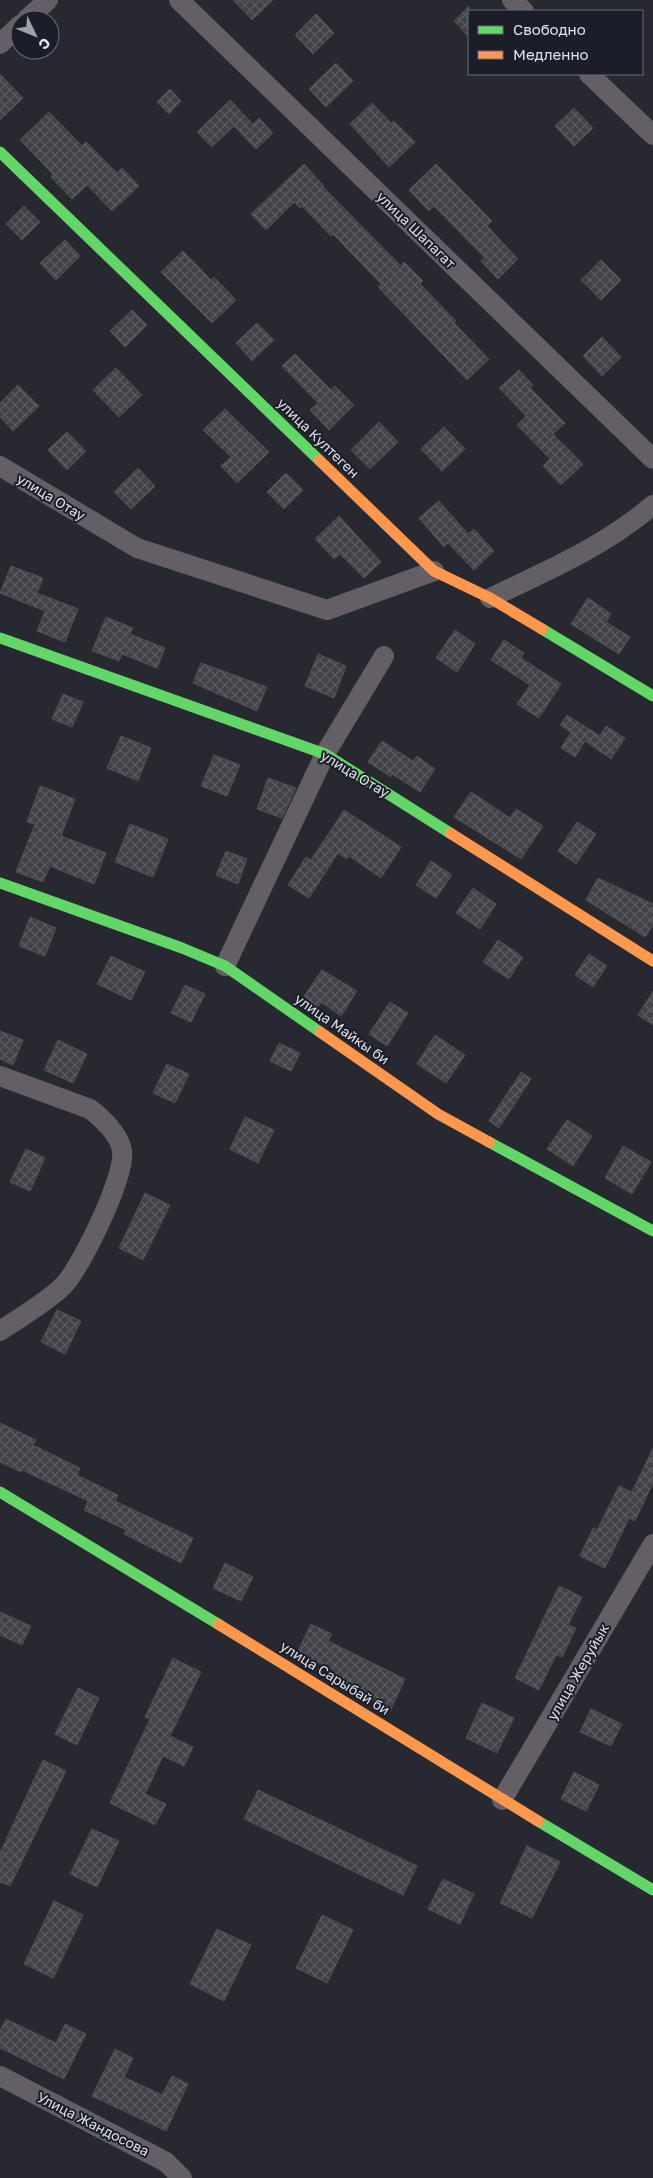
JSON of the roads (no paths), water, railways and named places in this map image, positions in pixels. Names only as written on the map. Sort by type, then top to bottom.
[{"type":"street","points":[[37,10],[48,0]]},
{"type":"street","name":"улица Шапагат","points":[[179,0],[653,459]]},
{"type":"street","points":[[512,0],[523,10]]},
{"type":"street","points":[[0,44],[10,35]]},
{"type":"street","points":[[590,75],[653,136]]},
{"type":"street","name":"улица Култеген","points":[[0,152],[434,571],[490,598],[653,696]]},
{"type":"street","name":"улица Отау","points":[[0,466],[136,548],[327,610],[434,571]]},
{"type":"street","points":[[490,598],[572,560],[602,543],[631,524],[653,504]]},
{"type":"street","name":"улица Отау","points":[[0,638],[325,754],[653,961]]},
{"type":"street","points":[[225,966],[325,754],[384,656]]},
{"type":"street","name":"улица Майкы би","points":[[0,884],[182,948],[225,966],[438,1114],[653,1231]]},
{"type":"street","points":[[0,1076],[90,1109],[101,1117],[119,1142],[123,1159],[105,1213],[70,1277],[61,1288],[0,1331]]},
{"type":"street","name":"улица Сарыбай би","points":[[0,1492],[351,1705],[502,1800],[653,1890]]},
{"type":"street","name":"улица Жеруйык","points":[[502,1800],[653,1544]]},
{"type":"street","name":"Улица Жандосова","points":[[0,2076],[166,2162],[182,2178]]}]
